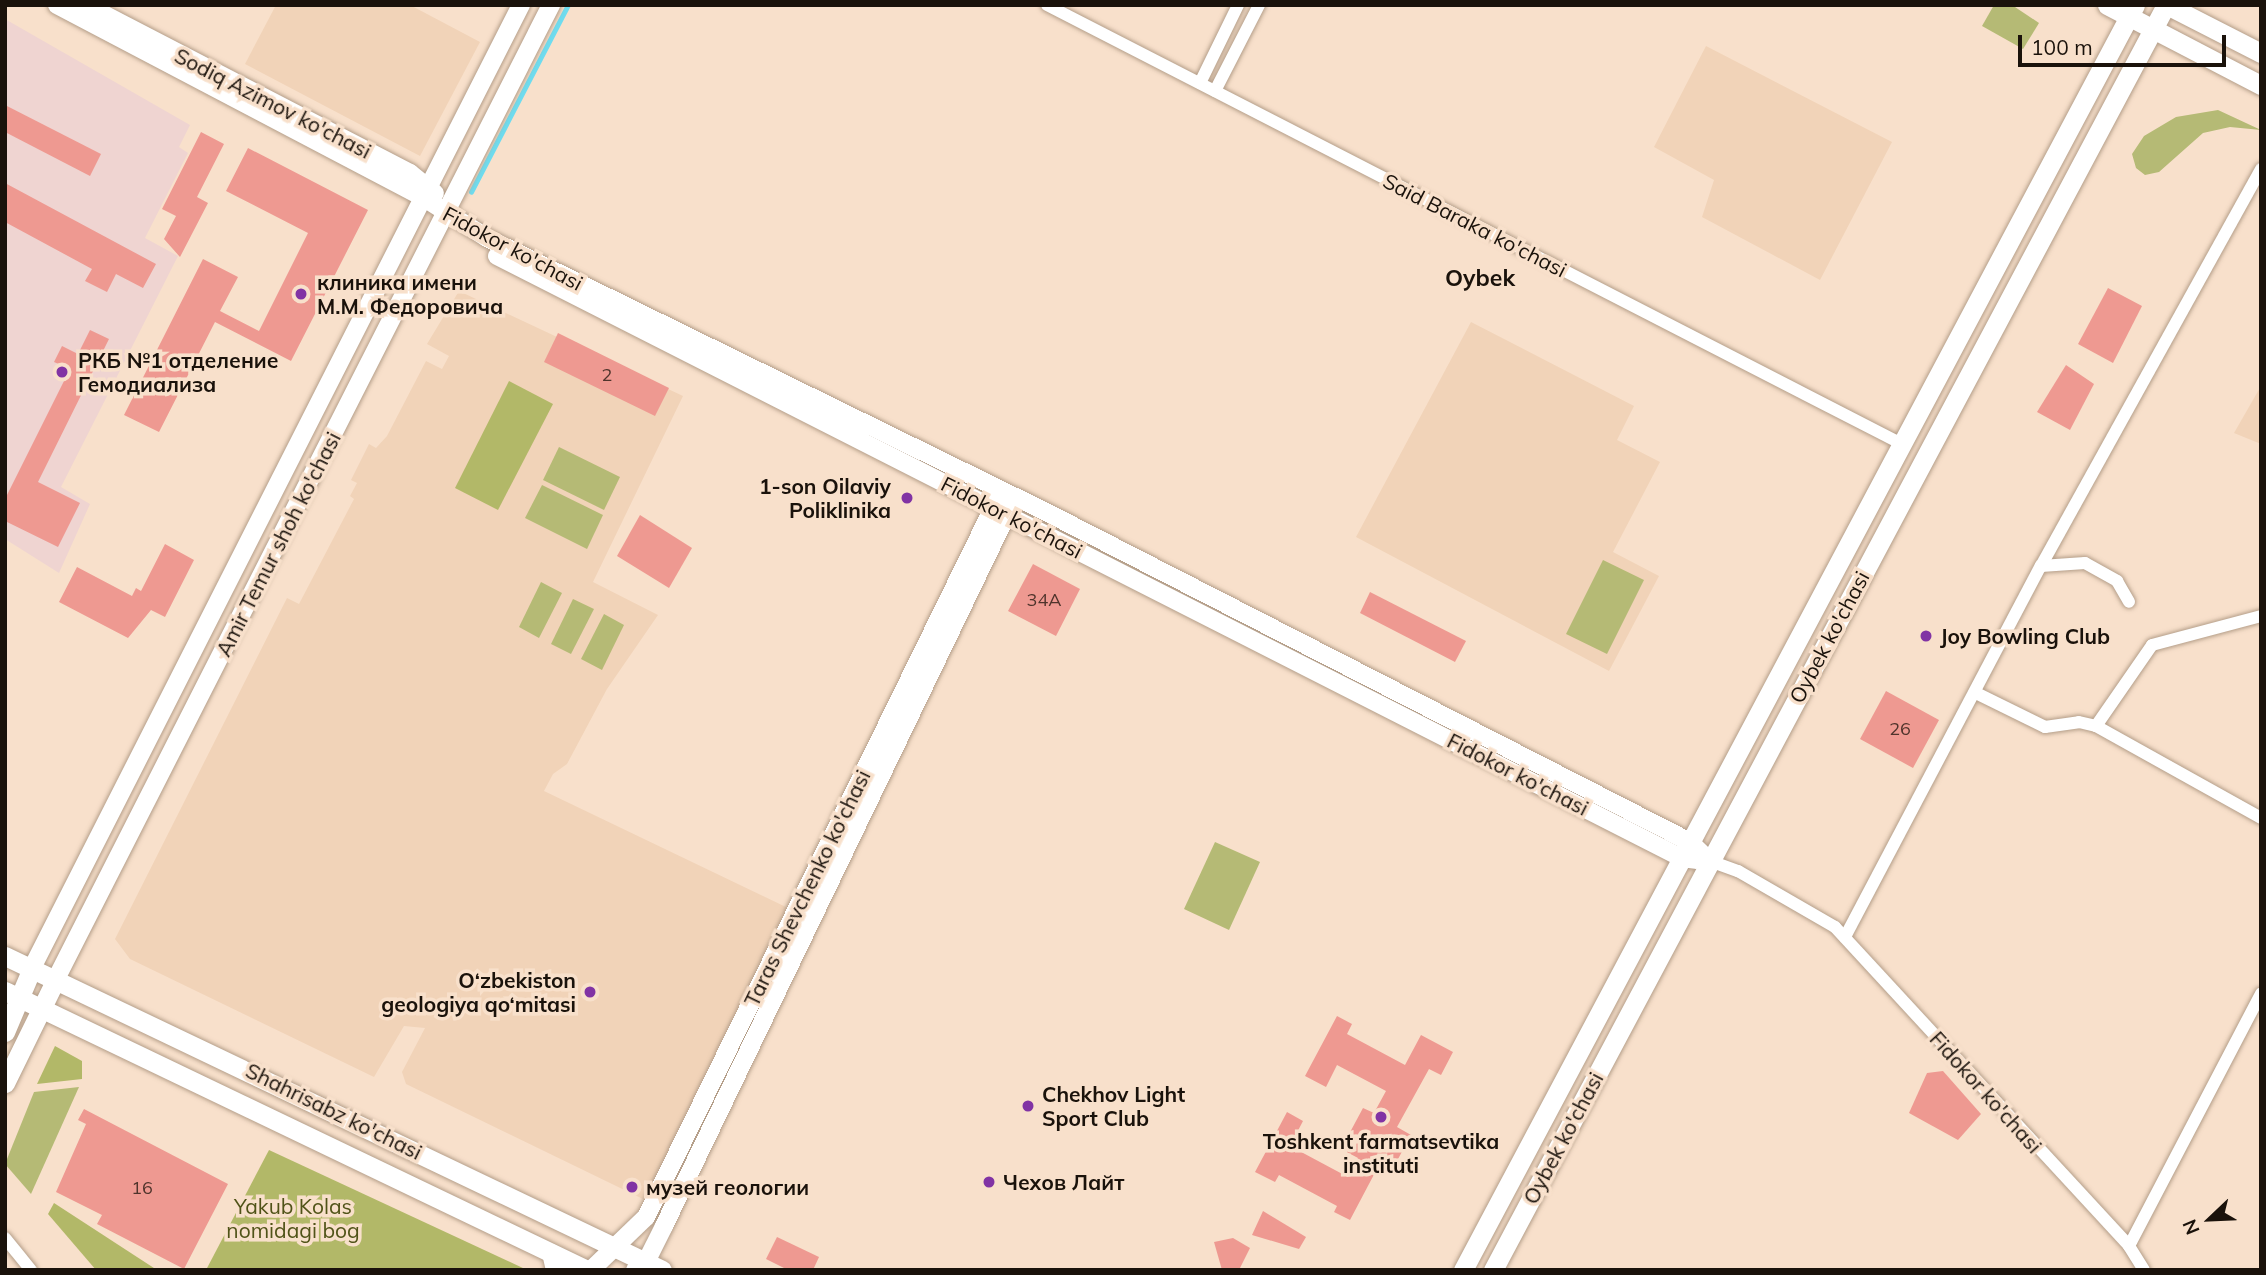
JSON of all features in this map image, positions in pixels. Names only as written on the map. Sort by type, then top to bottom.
[{"type":"main road","name":"Sodiq Azimov ko'chasi","points":[[57,5],[427,191]]},
{"type":"main road","name":"Sodiq Azimov ko'chasi","points":[[86,5],[427,191]]},
{"type":"main road","name":"Amir Temur shoh ko'chasi","points":[[5,1032],[12,994],[32,968],[521,5]]},
{"type":"main road","name":"Amir Temur shoh ko'chasi","points":[[5,1083],[551,5]]},
{"type":"main road","points":[[2107,5],[2132,11],[2153,29],[2261,85]]},
{"type":"main road","points":[[2166,5],[2261,53]]},
{"type":"main road","name":"Oybek ko'chasi","points":[[1493,1270],[2166,5]]},
{"type":"main road","name":"Oybek ko'chasi","points":[[1463,1270],[2132,11]]},
{"type":"main road","name":"Fidokor ko'chasi","points":[[427,191],[443,220],[1000,512],[1710,862]]},
{"type":"main road","name":"Fidokor ko'chasi","points":[[443,220],[1009,494],[1686,850]]},
{"type":"main road","name":"Taras Shevchenko ko'chasi","points":[[589,1270],[617,1248],[646,1217],[1009,494]]},
{"type":"main road","name":"Taras Shevchenko ko'chasi","points":[[648,1267],[1000,512]]},
{"type":"main road","name":"Shahrisabz ko'chasi","points":[[5,956],[617,1248],[648,1267]]},
{"type":"main road","name":"Shahrisabz ko'chasi","points":[[12,994],[553,1261],[589,1270]]},
{"type":"street","name":"Said Baraka ko'chasi","points":[[1047,5],[1902,444]]},
{"type":"street","points":[[1200,83],[1238,5]]},
{"type":"street","points":[[1215,91],[1259,5]]},
{"type":"street","points":[[1845,937],[2041,566],[2261,169]]},
{"type":"street","points":[[2041,566],[2085,563],[2117,581],[2129,602]]},
{"type":"street","points":[[2096,726],[2151,645],[2261,616]]},
{"type":"street","points":[[1976,692],[2045,727],[2079,722],[2096,726],[2261,818]]},
{"type":"street","name":"Fidokor ko'chasi","points":[[1710,862],[1738,871],[1845,937],[2129,1246],[2144,1270]]},
{"type":"street","points":[[2129,1246],[2261,993]]},
{"type":"street","points":[[5,1238],[12,1254],[31,1270]]},
{"type":"shaded area","points":[[276,5],[410,5],[480,42],[420,156],[245,64]]},
{"type":"shaded area","name":"РКБ №1 отделение Гемодиализа","points":[[5,19],[190,125],[179,147],[188,153],[145,238],[178,256],[61,487],[90,504],[59,573],[5,539]]},
{"type":"shaded area","points":[[1706,46],[1892,142],[1820,280],[1702,217],[1714,180],[1654,147]]},
{"type":"shaded area","points":[[459,291],[683,396],[593,582],[658,615],[607,689],[567,764],[553,774],[544,791],[788,908],[645,1200],[406,1084],[402,1072],[425,1028],[404,1026],[374,1077],[130,959],[115,939],[287,598],[299,604],[354,499],[350,496],[357,483],[351,480],[369,444],[376,448],[387,436],[426,361],[442,369],[449,356],[427,344]]},
{"type":"shaded area","points":[[1471,322],[1634,406],[1617,440],[1660,462],[1613,552],[1659,576],[1609,671],[1356,537]]},
{"type":"shaded area","points":[[2261,386],[2261,444],[2234,433]]},
{"type":"green space","points":[[1994,5],[2012,5],[2039,23],[2023,49],[1982,26]]},
{"type":"green space","points":[[2218,110],[2261,130],[2230,127],[2203,133],[2159,172],[2145,175],[2136,168],[2132,154],[2144,136],[2176,117]]},
{"type":"green space","points":[[509,381],[553,404],[498,510],[455,488]]},
{"type":"green space","points":[[559,447],[620,477],[604,510],[543,480]]},
{"type":"green space","points":[[542,485],[603,515],[587,549],[525,518]]},
{"type":"green space","points":[[1603,560],[1644,580],[1607,654],[1566,634]]},
{"type":"green space","points":[[541,582],[562,593],[539,638],[519,627]]},
{"type":"green space","points":[[573,599],[594,609],[571,654],[551,644]]},
{"type":"green space","points":[[604,614],[624,625],[602,670],[581,659]]},
{"type":"green space","points":[[1215,842],[1260,862],[1229,930],[1184,909]]},
{"type":"green space","points":[[55,1046],[82,1061],[82,1079],[37,1084]]},
{"type":"green space","points":[[79,1087],[31,1194],[5,1164],[34,1092]]},
{"type":"green space","name":"Yakub Kolas nomidagi bog","points":[[269,1150],[525,1269],[526,1270],[206,1270]]},
{"type":"green space","points":[[54,1203],[157,1270],[96,1270],[48,1214]]},
{"type":"building","points":[[5,105],[101,154],[90,176],[5,132]]},
{"type":"building","points":[[201,132],[224,144],[197,197],[208,203],[180,257],[164,239],[176,216],[162,209]]},
{"type":"building","name":"клиника имени М.М. Федоровича","points":[[248,148],[368,210],[291,361],[215,322],[159,432],[124,415],[203,259],[238,277],[220,311],[259,331],[308,233],[226,191]]},
{"type":"building","points":[[5,183],[156,264],[143,288],[116,274],[107,292],[85,281],[92,269],[5,222]]},
{"type":"building","points":[[2108,288],[2142,306],[2113,363],[2078,344]]},
{"type":"building","points":[[90,330],[109,339],[38,482],[80,503],[58,547],[5,521],[5,499],[70,369],[54,362],[62,346],[78,354]]},
{"type":"building","points":[[558,333],[669,388],[655,416],[544,362]]},
{"type":"building","points":[[2066,365],[2094,384],[2070,430],[2037,412]]},
{"type":"building","points":[[640,515],[692,548],[669,588],[617,556]]},
{"type":"building","points":[[165,544],[194,560],[165,617],[151,610],[128,638],[59,602],[77,567],[132,596],[136,588],[141,591]]},
{"type":"building","points":[[1033,564],[1080,589],[1056,636],[1008,611]]},
{"type":"building","points":[[1370,592],[1466,641],[1455,662],[1360,613]]},
{"type":"building","points":[[1886,691],[1939,720],[1913,768],[1860,739]]},
{"type":"building","name":"Toshkent farmatsevtika instituti","points":[[1337,1016],[1352,1024],[1347,1034],[1405,1065],[1421,1035],[1453,1052],[1441,1075],[1429,1069],[1397,1127],[1411,1135],[1391,1172],[1379,1165],[1350,1220],[1334,1212],[1337,1206],[1279,1175],[1275,1182],[1255,1172],[1287,1112],[1303,1121],[1290,1146],[1348,1177],[1358,1158],[1341,1149],[1363,1108],[1374,1113],[1386,1091],[1337,1065],[1326,1087],[1305,1076]]},
{"type":"building","points":[[1943,1071],[1981,1114],[1958,1140],[1909,1113],[1927,1073]]},
{"type":"building","points":[[84,1109],[228,1184],[184,1269],[97,1224],[102,1215],[56,1192],[86,1124],[78,1120]]},
{"type":"building","points":[[1263,1211],[1306,1237],[1299,1249],[1252,1235]]},
{"type":"building","points":[[777,1237],[819,1257],[813,1270],[788,1270],[766,1259]]},
{"type":"building","points":[[1233,1238],[1250,1248],[1239,1270],[1222,1270],[1214,1242]]},
{"type":"waterway","points":[[471,192],[568,5]]},
{"type":"place","name":"клиника имени М.М. Федоровича","points":[[301,294]]},
{"type":"place","name":"РКБ №1 отделение Гемодиализа","points":[[62,372]]},
{"type":"place","name":"1-son Oilaviy Poliklinika","points":[[907,498]]},
{"type":"place","name":"Joy Bowling Club","points":[[1926,636]]},
{"type":"place","name":"O‘zbekiston geologiya qo‘mitasi","points":[[590,992]]},
{"type":"place","name":"Chekhov Light Sport Club","points":[[1028,1106]]},
{"type":"place","name":"Toshkent farmatsevtika instituti","points":[[1381,1117]]},
{"type":"place","name":"Чехов Лайт","points":[[989,1182]]},
{"type":"place","name":"музей геологии","points":[[632,1187]]},
{"type":"district","name":"Oybek","points":[[1480,278]]}]
